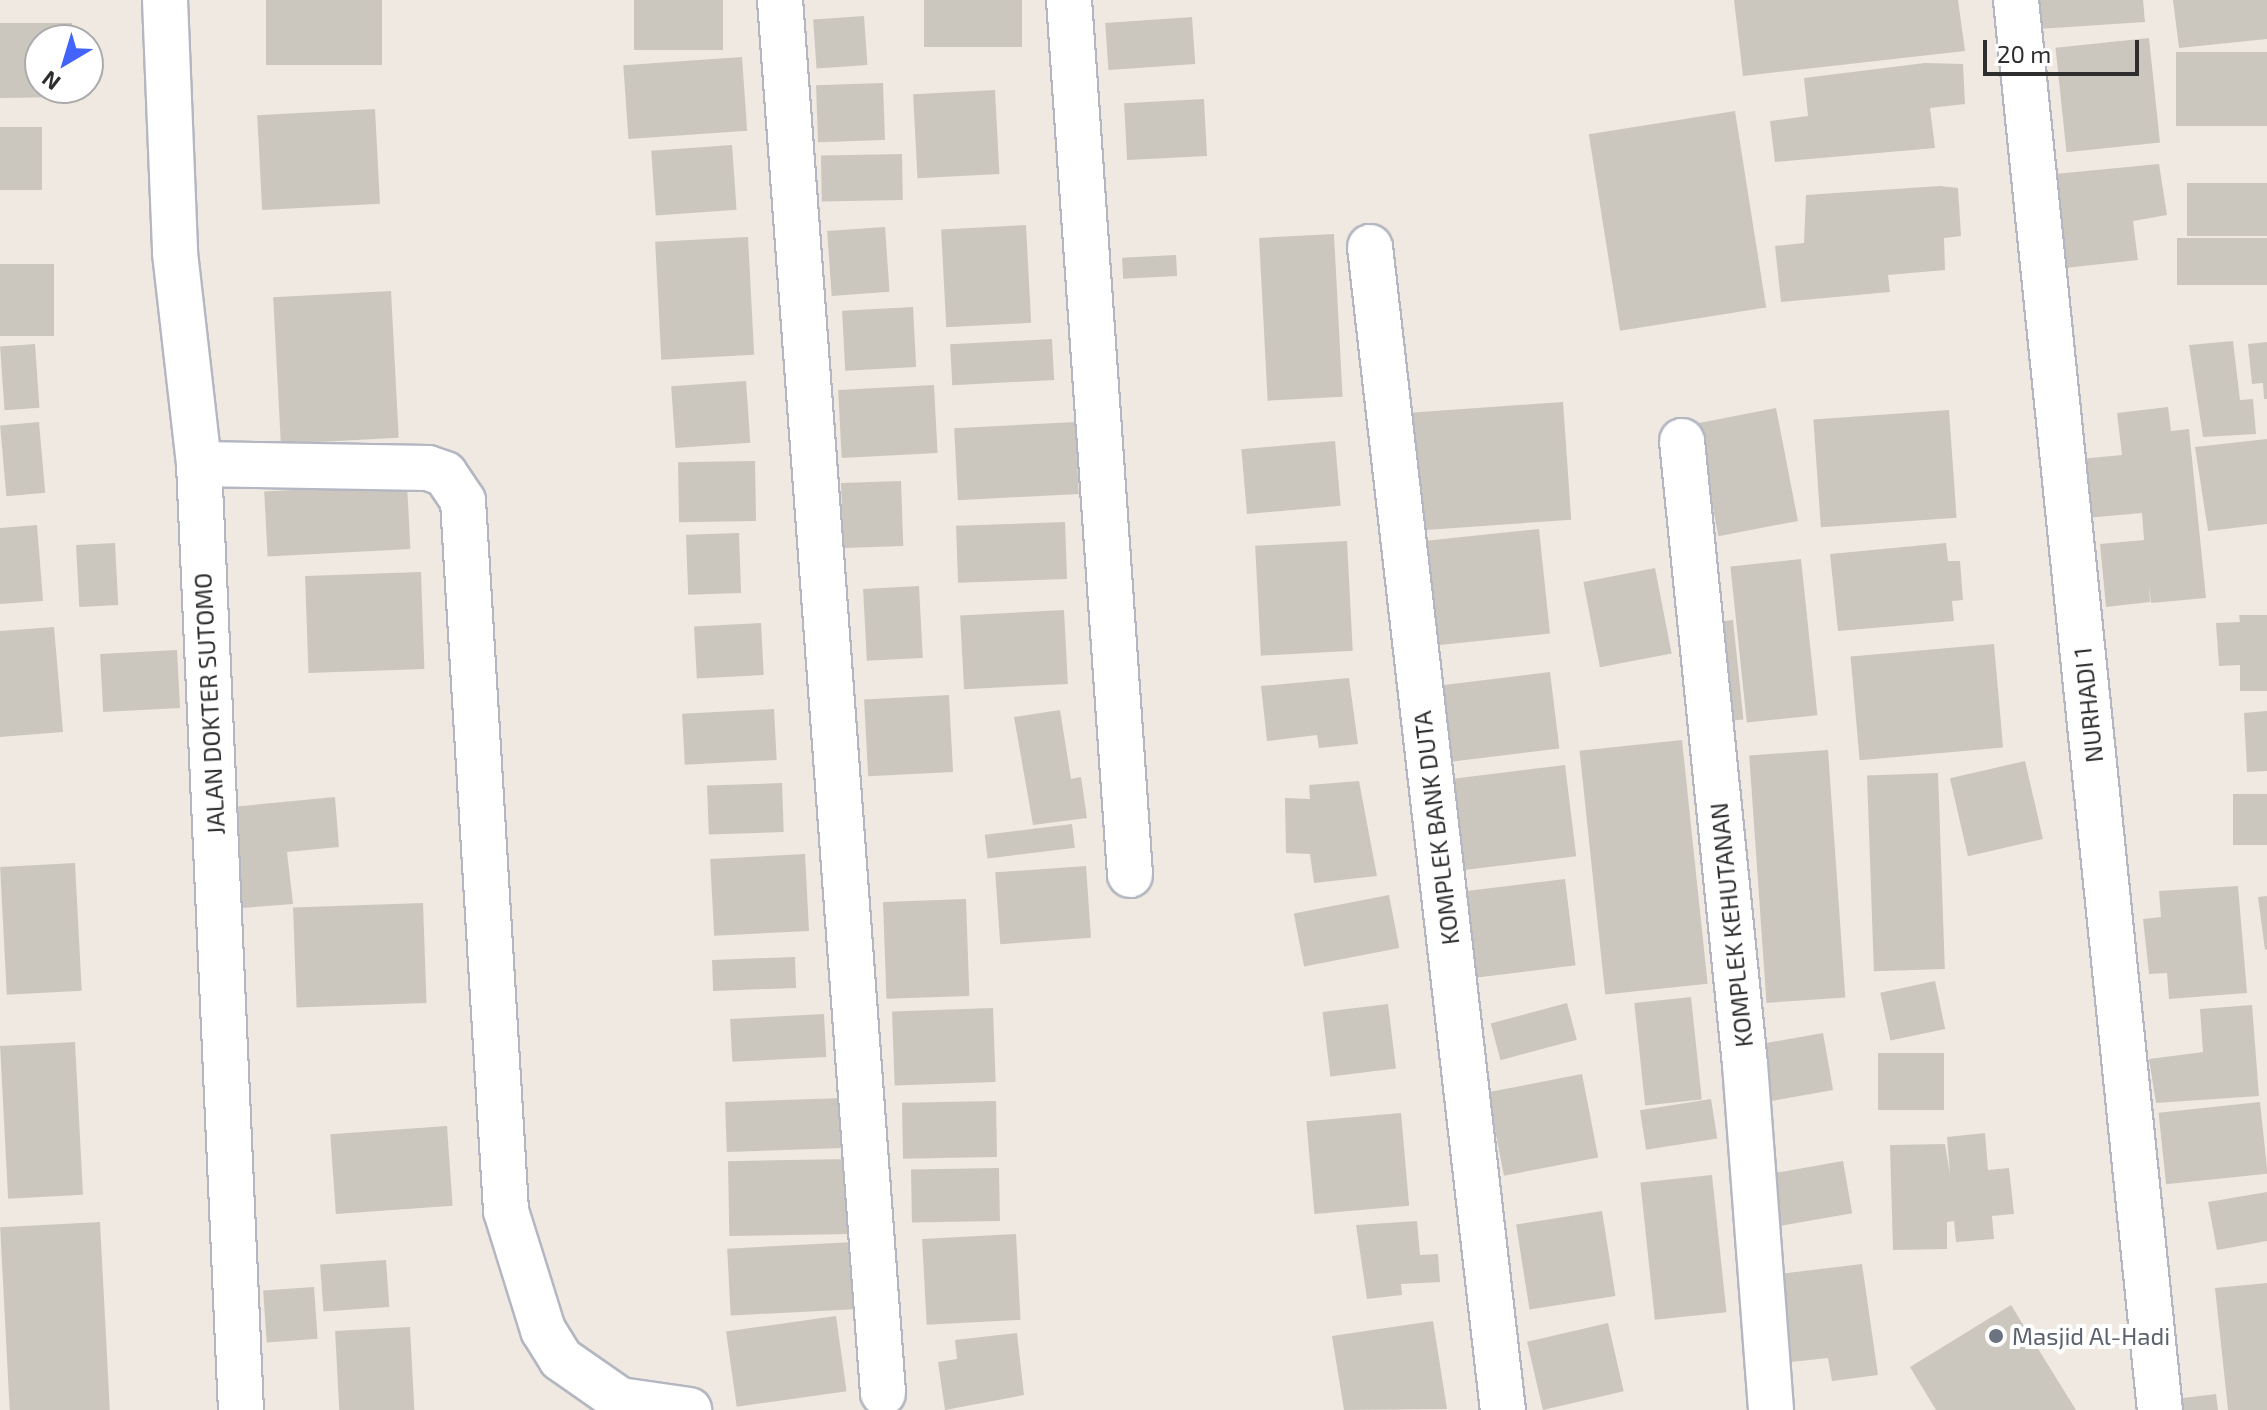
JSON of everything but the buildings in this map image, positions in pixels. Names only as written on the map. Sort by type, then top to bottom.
[{"type":"street","name":"JALAN DOKTER SUTOMO","points":[[165,0],[175,253],[199,464],[241,1410]]},
{"type":"street","points":[[780,0],[883,1393]]},
{"type":"street","points":[[1069,0],[1130,875]]},
{"type":"street","name":"NURHADI 1","points":[[2016,0],[2160,1410]]},
{"type":"street","name":"KOMPLEK BANK DUTA","points":[[1370,247],[1503,1410]]},
{"type":"street","name":"KOMPLEK KEHUTANAN","points":[[1682,441],[1745,1064],[1771,1410]]},
{"type":"street","points":[[199,464],[428,468],[445,474],[463,501],[506,1211],[543,1330],[561,1359],[620,1400],[689,1410]]},
{"type":"place","name":"Masjid Al-Hadi","points":[[1996,1336]]}]
